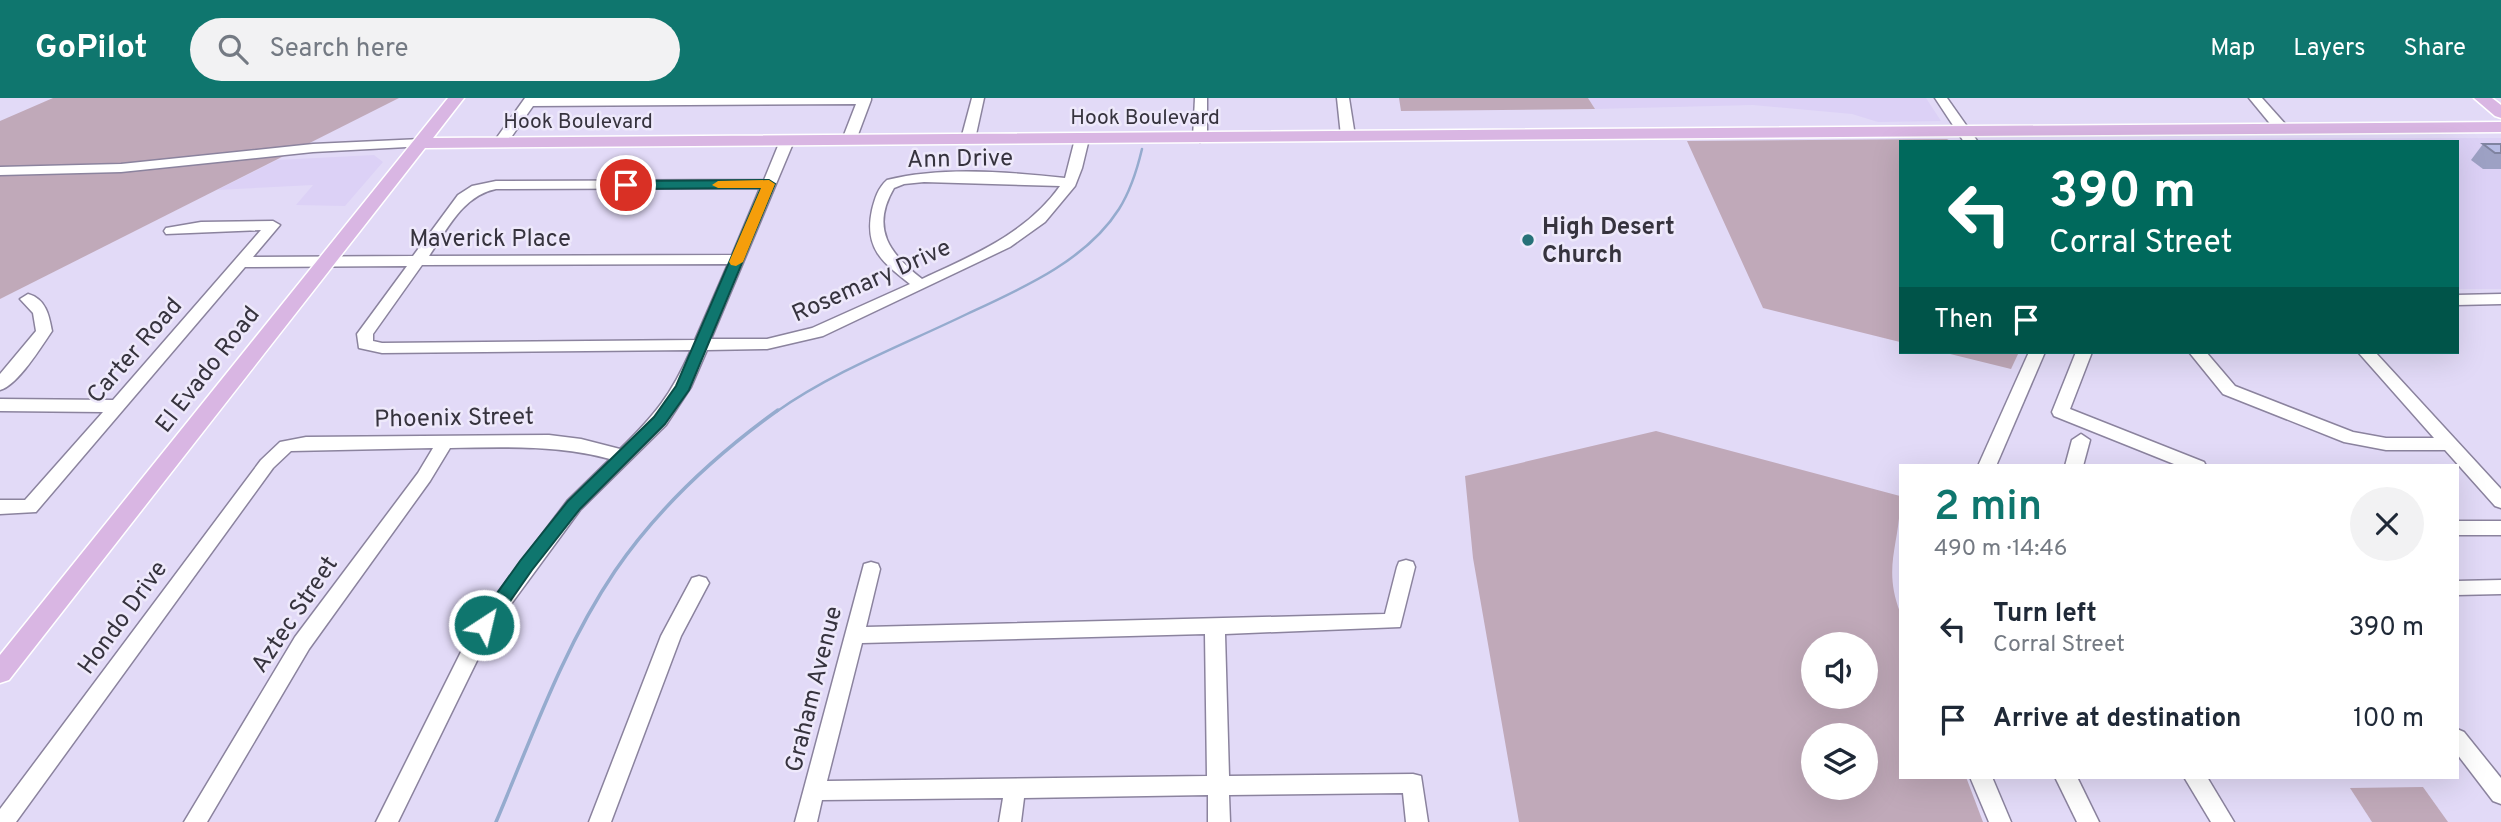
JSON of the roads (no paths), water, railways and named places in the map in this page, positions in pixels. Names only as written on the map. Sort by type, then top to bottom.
[{"type":"main road","name":"El Evado Road","points":[[0,673],[456,98]]},
{"type":"main road","points":[[2482,98],[2501,113]]},
{"type":"main road","name":"Hook Boulevard","points":[[421,144],[1349,136],[1967,137],[2282,129],[2501,127]]},
{"type":"street","points":[[968,139],[978,98]]},
{"type":"street","points":[[1200,138],[1201,98]]},
{"type":"street","points":[[1343,98],[1349,136]]},
{"type":"street","points":[[1941,98],[1967,137]]},
{"type":"street","points":[[2255,98],[2282,129]]},
{"type":"street","points":[[499,142],[530,100],[865,99],[849,140]]},
{"type":"street","name":"Rosemary Drive","points":[[416,261],[365,334],[365,344],[382,348],[767,344],[792,340],[817,332],[989,253],[1024,231],[1045,215],[1070,183],[1082,139]]},
{"type":"street","points":[[387,822],[484,625],[574,505],[668,409],[683,387],[787,141]]},
{"type":"street","name":"Hook Boulevard","points":[[0,171],[121,168],[313,148],[421,144]]},
{"type":"street","name":"Ann Drive","points":[[920,285],[881,250],[875,237],[876,222],[885,190],[890,184],[901,180],[927,179],[1037,179],[1070,183]]},
{"type":"street","points":[[416,261],[463,198],[477,189],[496,186],[769,184]]},
{"type":"street","name":"Carter Road","points":[[0,507],[30,507],[244,262],[273,225],[201,226],[171,231]]},
{"type":"street","name":"Maverick Place","points":[[244,262],[737,259]]},
{"type":"street","points":[[0,384],[23,360],[44,331],[41,311],[28,299]]},
{"type":"street","points":[[2459,300],[2501,299]]},
{"type":"street","points":[[1988,464],[2035,354]]},
{"type":"street","points":[[2083,354],[2060,412],[2193,464]]},
{"type":"street","points":[[2199,354],[2229,390],[2350,438],[2386,444],[2449,444]]},
{"type":"street","points":[[2368,354],[2501,501]]},
{"type":"street","points":[[0,405],[117,406]]},
{"type":"street","points":[[2075,464],[2081,440]]},
{"type":"street","name":"Phoenix Street","points":[[286,446],[306,443],[549,441],[581,445],[622,456]]},
{"type":"street","name":"Aztec Street","points":[[195,822],[302,643],[424,477],[445,442]]},
{"type":"street","name":"Hondo Drive","points":[[3,822],[267,464],[286,446]]},
{"type":"street","points":[[2459,528],[2501,528]]},
{"type":"street","points":[[854,635],[1394,622],[1406,567]]},
{"type":"street","name":"Graham Avenue","points":[[806,822],[871,569]]},
{"type":"street","points":[[600,822],[671,636],[699,583]]},
{"type":"street","points":[[2459,588],[2501,587]]},
{"type":"street","points":[[1215,626],[1219,822]]},
{"type":"street","points":[[2459,741],[2501,794]]},
{"type":"street","points":[[1982,779],[2000,822]]},
{"type":"street","points":[[2067,779],[2088,822]]},
{"type":"street","points":[[2196,779],[2223,822]]},
{"type":"street","points":[[814,791],[1413,783],[1417,822]]},
{"type":"street","points":[[1010,822],[1015,788]]},
{"type":"waterway","points":[[776,412],[845,371],[1030,284],[1071,258],[1089,244],[1119,209],[1133,180],[1142,149]]},
{"type":"waterway","points":[[496,822],[564,662],[596,600],[615,571],[650,525],[690,483],[778,410]]},
{"type":"place","name":"High Desert Church","points":[[1528,240]]}]
